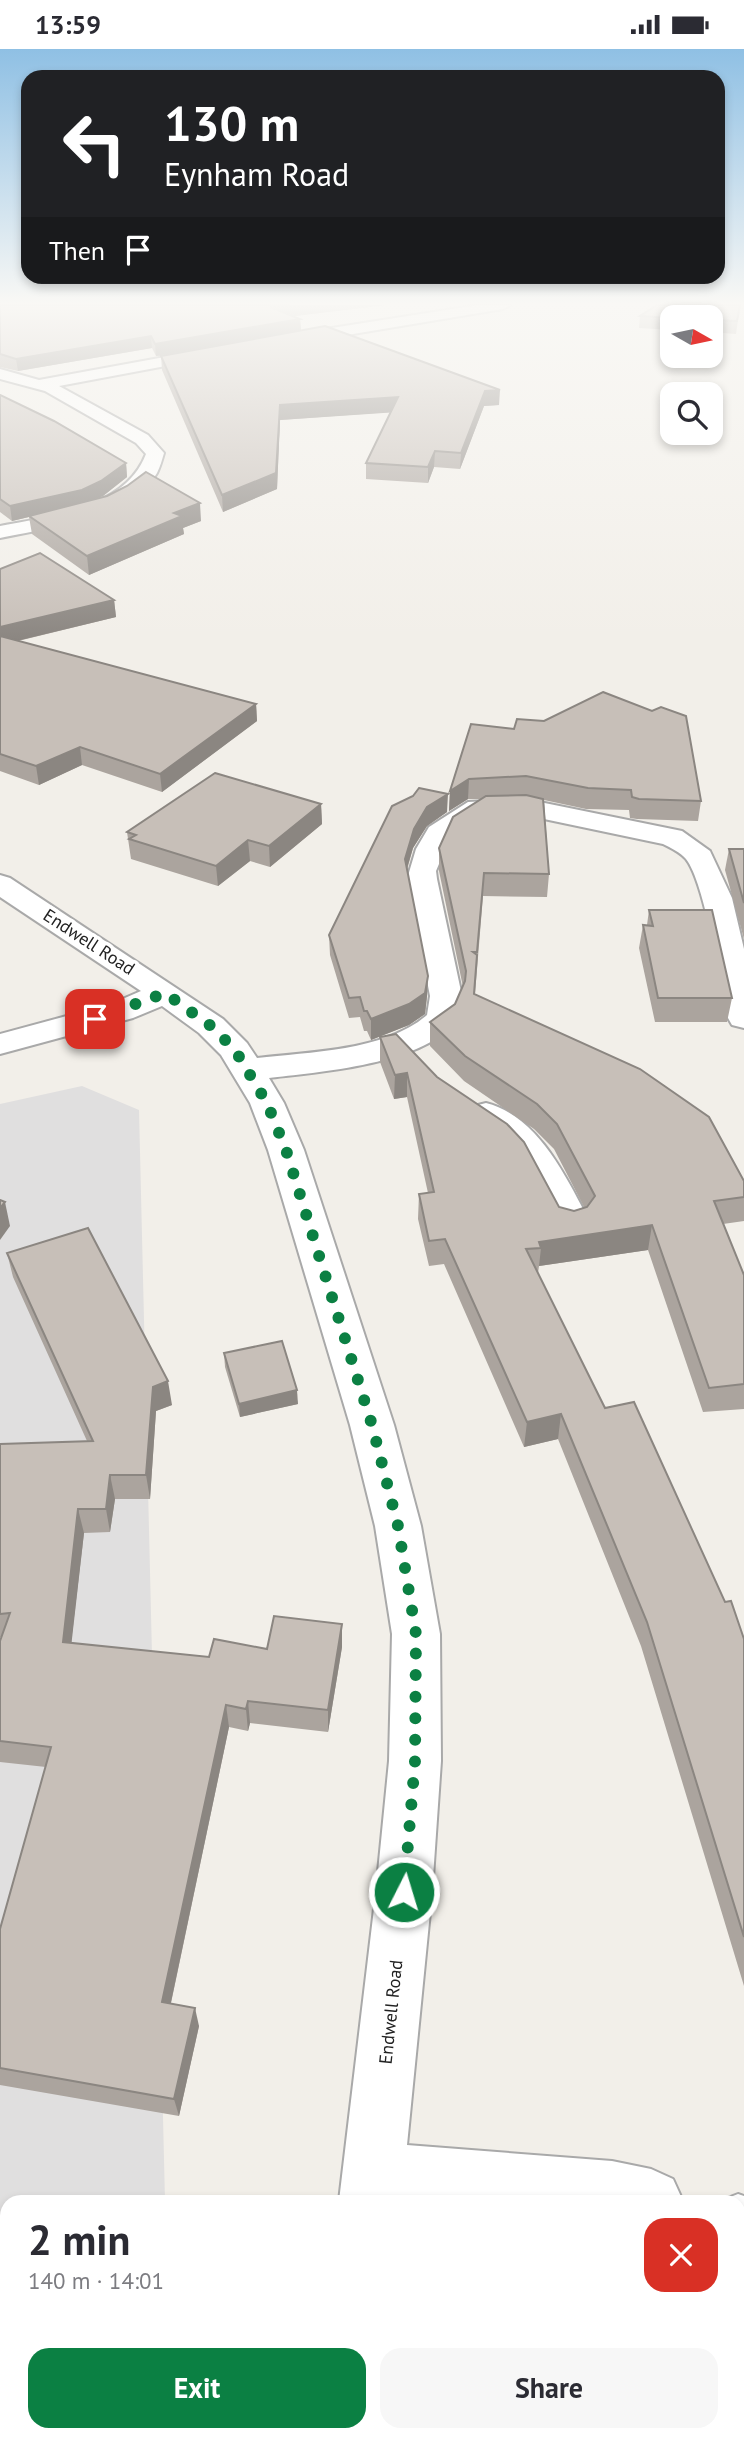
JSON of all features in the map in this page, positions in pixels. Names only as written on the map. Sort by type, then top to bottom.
[{"type":"street","points":[[0,532],[80,514],[114,501],[150,470],[155,453],[151,446],[99,417]]},
{"type":"street","points":[[248,1070],[356,1054],[403,1042],[436,1026],[447,1007],[422,871],[439,833],[478,808],[502,806],[558,813],[651,831],[685,843],[700,857],[717,898],[744,1018]]},
{"type":"street","name":"Endwell Road","points":[[0,884],[165,993],[211,1026],[235,1050],[267,1103],[286,1150],[372,1425],[398,1526],[416,1634],[415,1761],[404,1892],[371,2188]]},
{"type":"street","points":[[0,1044],[122,1011],[165,993]]},
{"type":"street","points":[[403,1042],[431,1072]]},
{"type":"street","points":[[460,1098],[520,1139],[539,1160],[570,1220]]},
{"type":"street","points":[[371,2188],[622,2195]]},
{"type":"shaded area","points":[[82,1086],[139,1110],[165,2195],[0,2195],[0,1104]]},
{"type":"building","points":[[0,417],[45,417],[126,463],[101,481],[82,490],[10,506],[0,499]]},
{"type":"building","points":[[188,417],[279,417],[276,473],[222,495]]},
{"type":"building","points":[[389,417],[475,417],[461,453],[435,451],[428,467],[366,463]]},
{"type":"building","points":[[146,472],[200,503],[174,513],[182,516],[87,556],[29,516],[107,496]]},
{"type":"building","points":[[40,553],[114,600],[0,627],[0,569]]},
{"type":"building","points":[[0,636],[256,704],[160,774],[80,747],[36,766],[0,754]]},
{"type":"building","points":[[603,692],[652,711],[661,707],[686,716],[701,801],[639,799],[632,797],[631,790],[588,788],[526,776],[469,779],[450,791],[471,724],[514,729],[517,719],[544,721]]},
{"type":"building","points":[[215,773],[321,804],[269,846],[248,840],[216,866],[129,839],[136,835],[127,832]]},
{"type":"building","points":[[419,788],[448,794],[427,807],[414,829],[405,859],[428,976],[425,993],[409,1004],[371,1019],[367,1011],[364,1011],[360,997],[349,998],[329,935],[392,806],[413,796]]},
{"type":"building","points":[[526,795],[543,799],[549,874],[484,873],[477,952],[473,952],[477,955],[474,994],[640,1069],[709,1117],[744,1181],[744,1197],[714,1201],[744,1275],[744,1384],[709,1388],[652,1225],[539,1242],[541,1248],[526,1249],[605,1408],[634,1402],[725,1602],[731,1601],[744,1639],[744,1937],[647,1622],[561,1414],[527,1422],[445,1239],[429,1241],[419,1194],[434,1192],[407,1073],[395,1075],[380,1037],[396,1034],[437,1077],[507,1124],[524,1142],[559,1207],[574,1211],[587,1207],[595,1196],[557,1124],[537,1104],[465,1056],[430,1022],[455,1004],[465,981],[466,971],[439,848],[453,817],[486,796]]},
{"type":"building","points":[[729,849],[744,849],[744,903]]},
{"type":"building","points":[[649,910],[712,910],[732,998],[658,998],[643,925],[653,926]]},
{"type":"building","points":[[88,1228],[168,1381],[153,1387],[146,1475],[110,1475],[106,1509],[78,1509],[63,1642],[209,1657],[214,1639],[267,1649],[274,1616],[342,1624],[328,1710],[248,1701],[246,1709],[226,1705],[162,2002],[195,2008],[174,2099],[0,2068],[0,1929],[51,1747],[0,1741],[0,1641],[10,1613],[0,1614],[0,1444],[93,1441],[7,1253]]},
{"type":"building","points":[[282,1341],[297,1390],[239,1404],[224,1353]]},
{"type":"route","points":[[95,1019],[165,993],[211,1026],[235,1050],[267,1103],[286,1150],[372,1425],[398,1526],[416,1634],[415,1761],[404,1892]]}]
